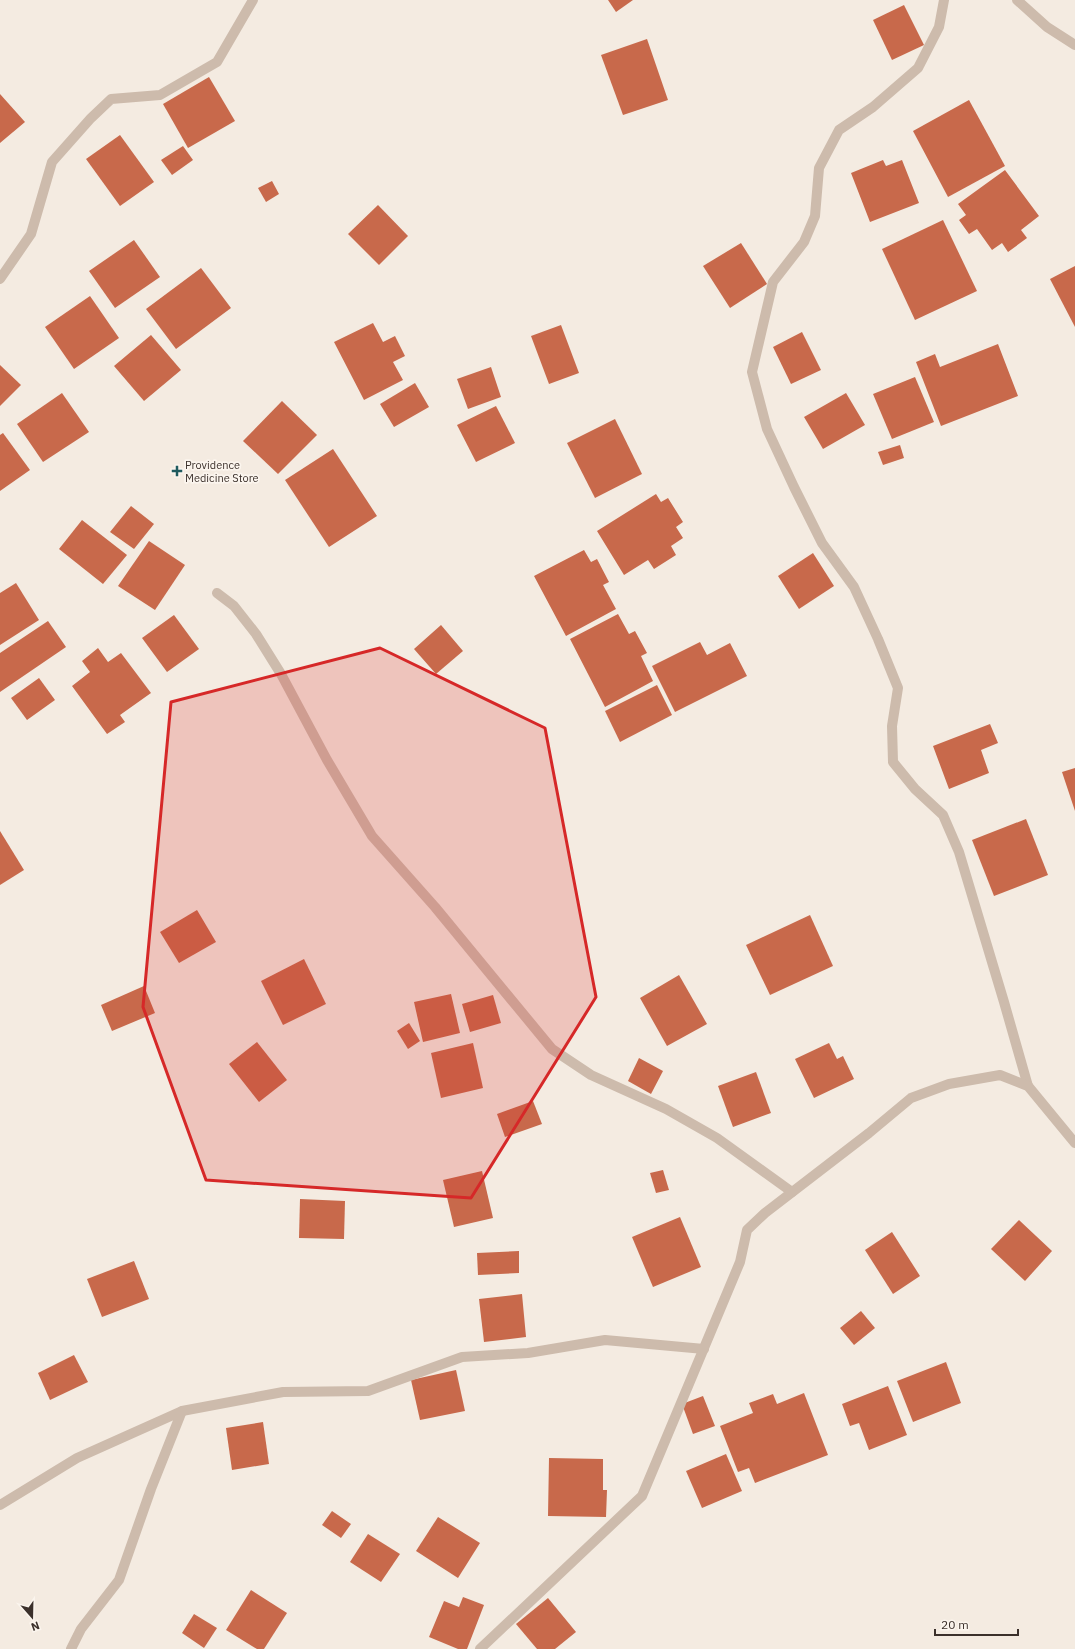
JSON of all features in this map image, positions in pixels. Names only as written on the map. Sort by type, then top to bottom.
[{"type":"street","points":[[0,278],[32,234],[52,162],[91,118],[111,99],[160,95],[217,62],[253,0]]},
{"type":"street","points":[[944,0],[939,27],[918,68],[874,107],[839,130],[819,168],[815,216],[804,242],[773,282],[752,372],[767,430],[822,543],[854,587],[878,639],[898,688],[892,726],[893,762],[915,789],[943,815],[959,852],[1028,1086],[1075,1143]]},
{"type":"street","points":[[1017,0],[1047,27],[1075,45]]},
{"type":"street","points":[[217,593],[234,606],[256,634],[281,674],[327,760],[372,836],[435,907],[552,1049],[591,1075],[666,1109],[717,1138],[792,1192]]},
{"type":"street","points":[[480,1649],[642,1496],[740,1262],[747,1230],[765,1213],[869,1133],[911,1098],[949,1084],[1000,1075],[1028,1086]]},
{"type":"street","points":[[0,1505],[77,1458],[182,1411],[283,1392],[368,1391],[462,1357],[528,1353],[605,1340],[704,1350]]},
{"type":"street","points":[[71,1649],[81,1629],[119,1580],[151,1489],[182,1411]]},
{"type":"highlighted area","points":[[380,648],[545,728],[596,997],[471,1198],[206,1180],[143,1007],[171,702]]},
{"type":"building","points":[[608,0],[633,0],[616,12]]},
{"type":"building","points":[[904,5],[924,45],[892,60],[873,20]]},
{"type":"building","points":[[647,39],[668,100],[623,115],[601,55]]},
{"type":"building","points":[[209,77],[235,121],[188,148],[163,104]]},
{"type":"building","points":[[0,94],[25,122],[0,143]]},
{"type":"building","points":[[969,100],[1005,166],[948,197],[913,131]]},
{"type":"building","points":[[120,135],[154,182],[120,206],[86,159]]},
{"type":"building","points":[[183,146],[193,160],[172,175],[161,160]]},
{"type":"building","points":[[883,160],[886,166],[902,160],[919,203],[870,222],[851,173]]},
{"type":"building","points":[[1005,170],[1039,216],[1021,230],[1027,238],[1008,252],[1002,243],[992,250],[977,229],[969,234],[959,220],[966,215],[958,204]]},
{"type":"building","points":[[272,181],[279,194],[266,202],[258,188]]},
{"type":"building","points":[[378,205],[408,236],[379,265],[348,234]]},
{"type":"building","points":[[943,220],[977,291],[915,320],[882,249]]},
{"type":"building","points":[[134,240],[160,277],[115,308],[89,271]]},
{"type":"building","points":[[741,243],[767,284],[730,308],[703,266]]},
{"type":"building","points":[[1075,266],[1075,327],[1050,279]]},
{"type":"building","points":[[201,268],[231,308],[176,349],[146,309]]},
{"type":"building","points":[[90,296],[119,338],[74,369],[45,327]]},
{"type":"building","points":[[373,323],[383,342],[395,336],[405,356],[393,362],[403,380],[364,400],[334,342]]},
{"type":"building","points":[[561,325],[579,373],[549,384],[531,336]]},
{"type":"building","points":[[802,332],[821,370],[791,384],[773,347]]},
{"type":"building","points":[[151,335],[181,370],[144,401],[114,366]]},
{"type":"building","points":[[998,344],[1018,396],[941,426],[916,362],[935,354],[940,367]]},
{"type":"building","points":[[0,365],[21,385],[0,406]]},
{"type":"building","points":[[491,367],[501,397],[468,409],[457,379]]},
{"type":"building","points":[[915,377],[934,422],[892,439],[873,394]]},
{"type":"building","points":[[415,383],[429,407],[394,427],[380,404]]},
{"type":"building","points":[[62,393],[89,432],[43,462],[17,424]]},
{"type":"building","points":[[846,393],[865,425],[823,449],[804,417]]},
{"type":"building","points":[[282,401],[317,435],[278,474],[243,441]]},
{"type":"building","points":[[496,406],[515,443],[476,462],[457,425]]},
{"type":"building","points":[[615,419],[642,474],[595,498],[567,443]]},
{"type":"building","points":[[3,433],[30,470],[0,491],[0,435]]},
{"type":"building","points":[[900,445],[904,458],[883,465],[878,452]]},
{"type":"building","points":[[333,449],[377,516],[329,547],[285,480]]},
{"type":"building","points":[[656,494],[661,502],[668,498],[683,522],[676,527],[683,538],[671,546],[676,555],[654,569],[648,560],[624,575],[597,531]]},
{"type":"building","points":[[131,506],[154,524],[134,549],[110,532]]},
{"type":"building","points":[[82,520],[127,555],[103,584],[59,549]]},
{"type":"building","points":[[149,541],[185,565],[155,610],[118,586]]},
{"type":"building","points":[[584,550],[591,562],[597,559],[609,582],[603,585],[616,609],[566,636],[534,576]]},
{"type":"building","points":[[813,553],[834,586],[799,609],[778,576]]},
{"type":"building","points":[[16,583],[39,620],[0,645],[0,593]]},
{"type":"building","points":[[618,614],[629,634],[635,631],[647,653],[641,656],[653,681],[605,707],[570,639]]},
{"type":"building","points":[[174,615],[199,649],[167,672],[142,638]]},
{"type":"building","points":[[48,621],[66,647],[0,692],[0,653]]},
{"type":"building","points":[[441,625],[463,651],[436,674],[414,649]]},
{"type":"building","points":[[700,642],[707,655],[730,643],[747,676],[675,712],[652,666]]},
{"type":"building","points":[[98,648],[108,662],[121,653],[151,693],[120,715],[125,722],[107,734],[72,686],[90,672],[82,661]]},
{"type":"building","points":[[39,678],[55,700],[27,720],[11,698]]},
{"type":"building","points":[[657,685],[672,715],[620,742],[605,711]]},
{"type":"building","points":[[990,724],[998,743],[981,750],[989,773],[949,789],[933,746]]},
{"type":"building","points":[[1075,768],[1075,811],[1062,772]]},
{"type":"building","points":[[1026,819],[1048,875],[994,896],[972,840]]},
{"type":"building","points":[[0,831],[24,870],[0,885]]},
{"type":"building","points":[[197,910],[216,942],[179,963],[160,932]]},
{"type":"building","points":[[810,915],[833,966],[770,995],[746,945]]},
{"type":"building","points":[[304,959],[326,1004],[283,1025],[261,981]]},
{"type":"building","points":[[679,975],[707,1024],[667,1046],[640,998]]},
{"type":"building","points":[[144,986],[155,1013],[112,1031],[101,1005]]},
{"type":"building","points":[[451,994],[460,1033],[423,1042],[414,1002]]},
{"type":"building","points":[[493,995],[501,1023],[470,1032],[462,1004]]},
{"type":"building","points":[[409,1023],[420,1041],[408,1049],[397,1031]]},
{"type":"building","points":[[257,1042],[287,1080],[259,1102],[229,1064]]},
{"type":"building","points":[[473,1043],[483,1088],[441,1098],[431,1053]]},
{"type":"building","points":[[829,1043],[837,1059],[843,1056],[854,1079],[814,1098],[795,1059]]},
{"type":"building","points":[[639,1058],[663,1071],[651,1094],[628,1081]]},
{"type":"building","points":[[756,1072],[771,1113],[733,1127],[718,1086]]},
{"type":"building","points":[[533,1101],[542,1124],[505,1137],[497,1114]]},
{"type":"building","points":[[663,1170],[669,1190],[656,1193],[650,1173]]},
{"type":"building","points":[[482,1171],[493,1218],[454,1227],[443,1180]]},
{"type":"building","points":[[300,1199],[345,1201],[344,1239],[299,1238]]},
{"type":"building","points":[[680,1217],[701,1267],[653,1287],[632,1237]]},
{"type":"building","points":[[1019,1220],[1052,1251],[1025,1281],[991,1249]]},
{"type":"building","points":[[892,1232],[920,1276],[893,1294],[865,1250]]},
{"type":"building","points":[[519,1251],[519,1273],[478,1275],[477,1253]]},
{"type":"building","points":[[134,1261],[149,1299],[102,1317],[87,1279]]},
{"type":"building","points":[[522,1294],[526,1337],[484,1342],[479,1299]]},
{"type":"building","points":[[861,1311],[875,1328],[854,1345],[840,1328]]},
{"type":"building","points":[[74,1355],[88,1382],[50,1400],[38,1373]]},
{"type":"building","points":[[946,1362],[961,1403],[913,1422],[897,1381]]},
{"type":"building","points":[[456,1370],[465,1411],[420,1420],[411,1380]]},
{"type":"building","points":[[888,1386],[907,1435],[869,1450],[859,1423],[850,1426],[842,1404]]},
{"type":"building","points":[[804,1393],[828,1455],[755,1483],[749,1468],[738,1472],[720,1426],[753,1413],[749,1403],[773,1394],[777,1404]]},
{"type":"building","points":[[703,1396],[715,1426],[693,1434],[682,1404]]},
{"type":"building","points":[[263,1422],[269,1464],[232,1470],[226,1428]]},
{"type":"building","points":[[726,1454],[742,1491],[702,1508],[686,1471]]},
{"type":"building","points":[[549,1458],[603,1459],[603,1490],[607,1490],[606,1517],[548,1516]]},
{"type":"building","points":[[332,1511],[351,1524],[341,1538],[322,1525]]},
{"type":"building","points":[[438,1517],[480,1543],[458,1578],[416,1551]]},
{"type":"building","points":[[368,1534],[400,1554],[381,1582],[350,1562]]},
{"type":"building","points":[[251,1590],[287,1613],[264,1649],[257,1649],[226,1630]]},
{"type":"building","points":[[463,1597],[484,1605],[467,1649],[458,1649],[429,1637],[444,1601],[459,1607]]},
{"type":"building","points":[[548,1598],[576,1632],[555,1649],[537,1649],[516,1624]]},
{"type":"building","points":[[194,1614],[217,1628],[204,1648],[182,1633]]},
{"type":"place","name":"Providence Medicine Store","points":[[177,471]]}]
